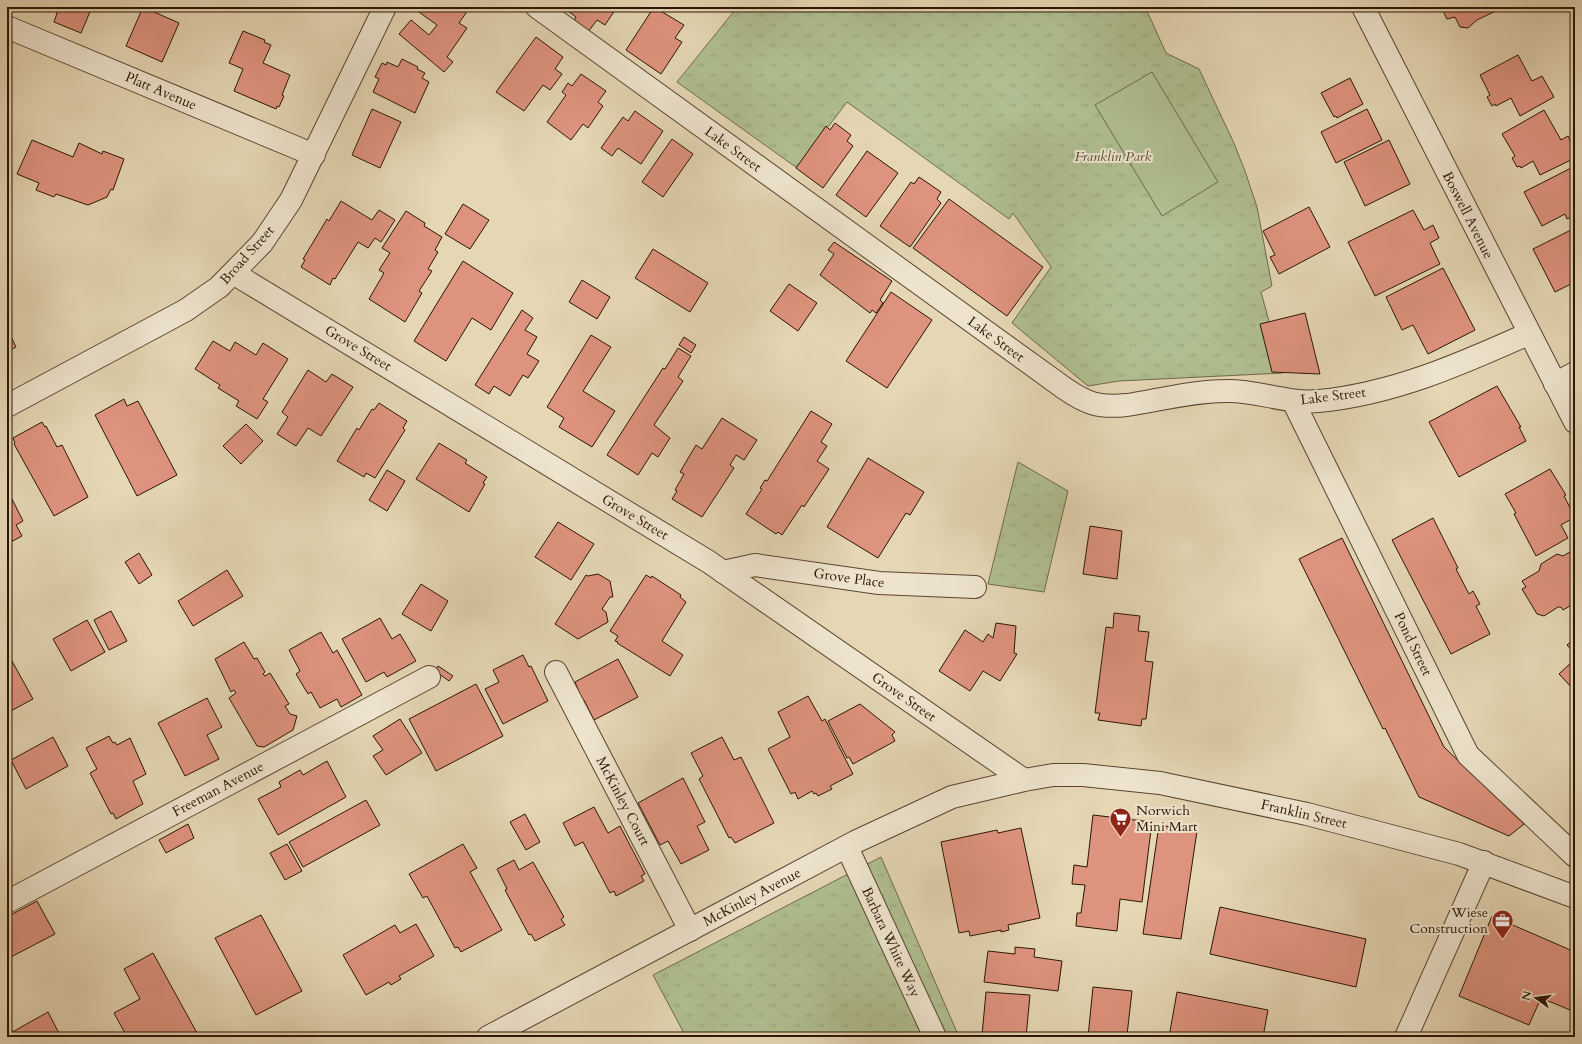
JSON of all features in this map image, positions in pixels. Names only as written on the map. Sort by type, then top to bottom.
[{"type":"street","name":"Broad Street","points":[[7,406],[186,310],[219,287],[262,243],[291,200],[386,7]]},
{"type":"street","name":"Lake Street","points":[[537,7],[1064,388],[1086,402],[1102,406],[1126,405],[1226,390],[1253,393],[1293,401],[1326,400],[1404,384],[1432,375],[1528,334]]},
{"type":"street","name":"Boswell Avenue","points":[[1363,7],[1528,334],[1575,422]]},
{"type":"street","name":"Platt Avenue","points":[[7,27],[314,155]]},
{"type":"street","name":"Grove Street","points":[[233,272],[723,572],[1024,780]]},
{"type":"street","points":[[1555,384],[1575,373]]},
{"type":"street","name":"Pond Street","points":[[1293,401],[1468,755],[1575,856]]},
{"type":"street","name":"Grove Place","points":[[723,572],[755,566],[879,583],[975,587]]},
{"type":"street","name":"McKinley Court","points":[[556,672],[690,930]]},
{"type":"street","name":"Freeman Avenue","points":[[7,902],[429,677]]},
{"type":"street","name":"Franklin Street","points":[[1024,780],[1072,774],[1160,783],[1314,815],[1435,847],[1484,862],[1575,897]]},
{"type":"street","name":"McKinley Avenue","points":[[488,1037],[908,816],[952,798],[1024,780]]},
{"type":"street","name":"Barbara White Way","points":[[847,847],[936,1037]]},
{"type":"street","points":[[1406,1037],[1484,862]]},
{"type":"green space","name":"Franklin Park","points":[[731,7],[1143,7],[1147,11],[1166,53],[1199,69],[1233,141],[1245,171],[1257,207],[1272,286],[1261,292],[1283,373],[1119,381],[1088,386],[1012,323],[1051,267],[1013,213],[1009,219],[847,102],[797,168],[677,82],[735,10]]},
{"type":"green space","points":[[1152,72],[1218,182],[1162,216],[1095,105]]},
{"type":"green space","points":[[1018,462],[1068,491],[1044,592],[988,584]]},
{"type":"green space","points":[[881,857],[959,1037],[686,1037],[653,975]]},
{"type":"building","points":[[59,7],[92,7],[81,33],[54,22]]},
{"type":"building","points":[[143,7],[179,23],[162,62],[126,46]]},
{"type":"building","points":[[412,7],[470,7],[459,23],[467,28],[447,57],[453,62],[444,72],[399,34],[411,20],[429,35],[437,25]]},
{"type":"building","points":[[571,7],[617,7],[605,25],[597,20],[588,32],[574,21],[576,17],[568,11]]},
{"type":"building","points":[[654,7],[684,25],[675,38],[682,42],[661,74],[626,50]]},
{"type":"building","points":[[1441,7],[1504,7],[1477,20],[1468,28],[1460,27],[1455,17],[1447,19]]},
{"type":"building","points":[[243,31],[265,40],[264,42],[271,45],[263,63],[290,75],[282,95],[284,96],[279,107],[277,106],[276,109],[234,91],[243,69],[229,63]]},
{"type":"building","points":[[536,37],[563,57],[555,69],[562,74],[550,90],[543,85],[524,111],[496,92]]},
{"type":"building","points":[[1518,55],[1532,81],[1542,76],[1554,97],[1520,116],[1511,98],[1496,106],[1495,104],[1492,106],[1487,97],[1490,95],[1480,75]]},
{"type":"building","points":[[402,59],[418,67],[417,69],[425,73],[422,78],[429,82],[415,113],[373,92],[379,79],[375,77],[382,63],[386,65],[387,62],[398,67]]},
{"type":"building","points":[[581,74],[606,91],[598,102],[603,106],[588,128],[583,124],[571,140],[547,122],[566,95],[562,92],[568,83],[572,86]]},
{"type":"building","points":[[1350,78],[1363,104],[1337,118],[1336,116],[1334,117],[1321,93]]},
{"type":"building","points":[[372,109],[401,122],[380,168],[352,155]]},
{"type":"building","points":[[1367,109],[1382,140],[1336,163],[1321,132]]},
{"type":"building","points":[[1544,110],[1561,140],[1568,136],[1575,150],[1575,158],[1540,175],[1533,161],[1521,168],[1520,166],[1517,167],[1512,158],[1515,156],[1502,134]]},
{"type":"building","points":[[635,111],[663,131],[641,164],[618,148],[612,156],[601,148],[623,117],[628,121]]},
{"type":"building","points":[[835,123],[851,135],[847,141],[853,146],[823,188],[796,168],[826,126],[830,130]]},
{"type":"building","points":[[672,139],[693,154],[663,197],[642,182]]},
{"type":"building","points":[[32,140],[73,157],[79,143],[102,154],[103,151],[124,159],[113,190],[111,189],[107,197],[88,205],[56,194],[54,197],[36,190],[39,183],[17,174]]},
{"type":"building","points":[[1389,140],[1410,184],[1365,206],[1344,162]]},
{"type":"building","points":[[867,151],[898,173],[866,217],[836,195]]},
{"type":"building","points":[[1575,166],[1575,215],[1567,219],[1565,214],[1542,226],[1524,192]]},
{"type":"building","points":[[919,177],[941,192],[937,199],[941,203],[910,247],[880,226],[911,182],[914,184]]},
{"type":"building","points":[[7,186],[11,189],[7,194]]},
{"type":"building","points":[[949,199],[1043,267],[1007,316],[913,248]]},
{"type":"building","points":[[341,201],[372,220],[379,210],[395,220],[381,242],[375,238],[368,248],[358,242],[335,279],[333,278],[330,285],[301,267],[305,260],[303,259],[327,219],[329,221]]},
{"type":"building","points":[[463,204],[489,220],[470,249],[445,234]]},
{"type":"building","points":[[1309,207],[1330,247],[1279,274],[1270,257],[1275,255],[1263,231]]},
{"type":"building","points":[[1413,210],[1424,230],[1433,225],[1439,238],[1430,243],[1440,264],[1375,296],[1348,242]]},
{"type":"building","points":[[406,211],[425,223],[424,226],[442,237],[435,250],[438,252],[428,269],[432,271],[419,291],[422,293],[405,322],[369,299],[384,273],[379,270],[390,253],[382,248]]},
{"type":"building","points":[[1575,228],[1575,291],[1571,284],[1555,292],[1533,249]]},
{"type":"building","points":[[834,242],[892,281],[880,300],[883,303],[876,313],[872,310],[870,313],[820,275],[834,254],[828,250]]},
{"type":"building","points":[[653,249],[708,283],[690,312],[635,278]]},
{"type":"building","points":[[463,261],[513,293],[491,330],[472,318],[446,361],[414,341]]},
{"type":"building","points":[[1443,268],[1475,330],[1428,354],[1413,325],[1402,330],[1386,297]]},
{"type":"building","points":[[582,280],[610,297],[597,319],[569,302]]},
{"type":"building","points":[[789,284],[817,303],[798,331],[770,311]]},
{"type":"building","points":[[891,292],[932,320],[887,388],[846,361]]},
{"type":"building","points":[[522,310],[533,318],[525,330],[537,337],[527,354],[539,361],[528,378],[523,375],[510,396],[494,386],[489,394],[475,385]]},
{"type":"building","points":[[1305,313],[1320,374],[1272,372],[1260,324]]},
{"type":"building","points":[[7,328],[16,347],[7,352]]},
{"type":"building","points":[[591,335],[611,347],[583,391],[615,411],[592,447],[559,427],[564,418],[547,407]]},
{"type":"building","points":[[684,337],[696,345],[691,353],[679,345]]},
{"type":"building","points":[[213,341],[230,351],[235,342],[256,355],[263,343],[288,359],[263,399],[268,402],[257,419],[236,406],[239,401],[218,388],[220,385],[195,369]]},
{"type":"building","points":[[678,348],[691,356],[678,377],[683,381],[654,425],[670,438],[658,457],[652,453],[638,475],[607,455],[663,368],[665,369]]},
{"type":"building","points":[[308,370],[326,382],[332,374],[353,387],[321,436],[308,428],[296,446],[277,434],[288,417],[282,412]]},
{"type":"building","points":[[1497,386],[1521,427],[1519,427],[1526,441],[1459,477],[1429,422]]},
{"type":"building","points":[[124,399],[127,406],[138,401],[177,475],[137,496],[95,415]]},
{"type":"building","points":[[379,403],[407,421],[403,428],[405,430],[375,478],[366,473],[364,477],[337,461],[357,428],[359,430],[372,409],[374,410]]},
{"type":"building","points":[[811,411],[832,424],[821,442],[827,446],[817,461],[829,469],[804,507],[802,505],[782,535],[778,532],[776,534],[746,514],[762,489],[760,488],[765,480],[767,481]]},
{"type":"building","points":[[722,418],[757,440],[744,460],[736,455],[730,465],[734,468],[702,517],[672,499],[684,474],[680,472],[696,445],[702,449]]},
{"type":"building","points":[[42,422],[45,427],[46,426],[57,447],[62,445],[88,497],[54,516],[14,444],[13,438]]},
{"type":"building","points":[[246,424],[263,441],[241,464],[223,446]]},
{"type":"building","points":[[439,443],[467,460],[465,463],[487,477],[483,483],[485,484],[469,512],[416,479]]},
{"type":"building","points":[[868,458],[924,492],[910,515],[906,513],[878,558],[827,527]]},
{"type":"building","points":[[1550,469],[1566,495],[1564,496],[1575,517],[1561,525],[1568,538],[1536,556],[1514,514],[1516,513],[1505,494]]},
{"type":"building","points":[[387,470],[405,481],[387,511],[369,500]]},
{"type":"building","points":[[7,489],[23,521],[16,525],[22,536],[7,544]]},
{"type":"building","points":[[1433,518],[1469,594],[1473,591],[1480,604],[1476,606],[1490,634],[1451,654],[1392,540]]},
{"type":"building","points":[[558,522],[594,544],[571,580],[535,557]]},
{"type":"building","points":[[1090,526],[1122,531],[1117,579],[1083,574]]},
{"type":"building","points":[[1342,538],[1444,747],[1524,824],[1509,836],[1419,797],[1385,728],[1383,729],[1299,559]]},
{"type":"building","points":[[1575,549],[1575,603],[1563,610],[1561,607],[1558,607],[1544,616],[1537,614],[1522,589],[1526,587],[1522,581],[1539,571],[1541,564],[1557,554],[1563,556]]},
{"type":"building","points":[[139,553],[152,575],[139,584],[125,562]]},
{"type":"building","points":[[227,570],[243,596],[193,626],[178,601]]},
{"type":"building","points":[[598,574],[610,581],[613,597],[610,597],[602,609],[606,612],[608,622],[578,639],[555,624],[586,575]]},
{"type":"building","points":[[646,575],[651,578],[652,576],[681,595],[680,597],[686,602],[662,641],[683,655],[670,676],[617,643],[618,642],[615,641],[618,636],[610,631]]},
{"type":"building","points":[[421,584],[448,601],[431,631],[402,614]]},
{"type":"building","points":[[111,611],[127,641],[109,650],[94,620]]},
{"type":"building","points":[[1114,613],[1140,616],[1138,631],[1149,632],[1145,661],[1153,662],[1146,719],[1142,719],[1141,726],[1098,720],[1100,713],[1095,713],[1106,627],[1113,628]]},
{"type":"building","points":[[380,618],[392,639],[400,634],[416,661],[387,677],[384,672],[366,682],[342,639]]},
{"type":"building","points":[[87,620],[105,652],[71,671],[53,639]]},
{"type":"building","points":[[996,623],[1016,626],[1014,653],[1017,654],[1000,681],[983,671],[970,691],[939,671],[965,630],[983,642],[988,634],[993,638]]},
{"type":"building","points":[[321,632],[333,653],[337,650],[362,695],[341,707],[337,699],[320,708],[311,692],[308,694],[296,674],[300,671],[289,650]]},
{"type":"building","points":[[1575,638],[1575,654],[1567,645]]},
{"type":"building","points":[[244,642],[254,659],[257,658],[265,672],[263,674],[265,676],[270,673],[289,704],[285,706],[290,714],[297,716],[293,730],[264,747],[257,746],[229,698],[236,693],[234,690],[231,692],[215,659]]},
{"type":"building","points":[[7,652],[33,699],[7,713]]},
{"type":"building","points":[[523,655],[529,667],[531,666],[548,701],[503,724],[485,689],[499,682],[493,670]]},
{"type":"building","points":[[618,659],[638,697],[594,720],[584,700],[581,701],[575,690],[578,689],[575,682]]},
{"type":"building","points":[[1575,659],[1575,691],[1559,674]]},
{"type":"building","points":[[438,666],[453,676],[449,681],[435,671]]},
{"type":"building","points":[[476,684],[503,736],[436,771],[409,719]]},
{"type":"building","points":[[808,696],[822,721],[825,719],[853,774],[830,786],[832,789],[818,796],[812,791],[798,799],[795,792],[791,794],[768,749],[790,737],[778,712]]},
{"type":"building","points":[[207,698],[222,727],[207,735],[219,759],[185,776],[158,723]]},
{"type":"building","points":[[860,704],[895,732],[892,735],[895,741],[853,764],[849,757],[847,758],[828,721]]},
{"type":"building","points":[[400,719],[422,753],[386,775],[373,756],[383,750],[373,736]]},
{"type":"building","points":[[109,736],[113,743],[115,742],[117,745],[130,738],[146,774],[133,781],[143,804],[116,819],[113,813],[111,814],[90,773],[97,769],[86,748]]},
{"type":"building","points":[[53,737],[68,766],[26,789],[11,760]]},
{"type":"building","points":[[722,737],[734,760],[741,757],[774,823],[735,843],[731,837],[729,838],[699,779],[703,776],[691,753]]},
{"type":"building","points":[[327,761],[346,797],[278,835],[258,799],[281,787],[279,782],[300,770],[303,775]]},
{"type":"building","points":[[683,778],[705,822],[697,826],[709,850],[681,864],[668,841],[660,845],[638,803]]},
{"type":"building","points":[[366,800],[380,825],[303,867],[289,842]]},
{"type":"building","points":[[594,807],[608,833],[620,826],[645,874],[641,876],[644,881],[616,896],[614,891],[610,893],[583,842],[575,846],[563,823]]},
{"type":"building","points":[[525,814],[540,842],[526,850],[510,822]]},
{"type":"building","points":[[1093,815],[1152,822],[1142,902],[1120,899],[1117,931],[1076,926],[1077,913],[1081,913],[1085,885],[1072,884],[1074,865],[1087,867]]},
{"type":"building","points":[[188,824],[194,838],[166,853],[159,840]]},
{"type":"building","points":[[1159,825],[1197,831],[1181,939],[1143,934]]},
{"type":"building","points":[[1021,828],[1040,918],[1008,925],[1009,930],[1001,932],[1001,930],[970,936],[969,931],[959,933],[941,842],[997,830],[998,833]]},
{"type":"building","points":[[287,844],[302,871],[285,880],[270,853]]},
{"type":"building","points":[[463,844],[477,868],[470,872],[502,930],[461,952],[458,947],[455,948],[427,896],[423,898],[409,874]]},
{"type":"building","points":[[514,860],[519,870],[533,862],[564,917],[561,919],[565,925],[535,941],[531,934],[529,935],[505,890],[507,889],[497,869]]},
{"type":"building","points":[[37,901],[55,934],[7,959],[7,917]]},
{"type":"building","points":[[1220,907],[1366,939],[1356,987],[1210,954]]},
{"type":"building","points":[[261,915],[302,991],[256,1015],[215,938]]},
{"type":"building","points":[[1492,916],[1575,952],[1575,1012],[1541,998],[1529,1025],[1459,996]]},
{"type":"building","points":[[416,924],[434,956],[399,976],[401,979],[391,985],[389,982],[366,995],[343,955],[395,925],[400,933]]},
{"type":"building","points":[[1015,947],[1035,949],[1034,957],[1062,961],[1058,991],[984,982],[988,951],[1015,954]]},
{"type":"building","points":[[153,953],[197,1033],[192,1037],[127,1037],[114,1013],[140,999],[124,969]]},
{"type":"building","points":[[1093,987],[1132,991],[1127,1035],[1141,1037],[1088,1037]]},
{"type":"building","points":[[986,992],[1030,995],[1026,1037],[982,1035]]},
{"type":"building","points":[[1177,992],[1268,1010],[1263,1037],[1169,1037]]},
{"type":"building","points":[[48,1012],[61,1037],[7,1037],[7,1035]]},
{"type":"building","points":[[1575,1025],[1575,1037],[1570,1037]]},
{"type":"place","name":"Norwich Mini Mart","points":[[1120,838]]},
{"type":"place","name":"Wiese Construction","points":[[1503,940]]}]
